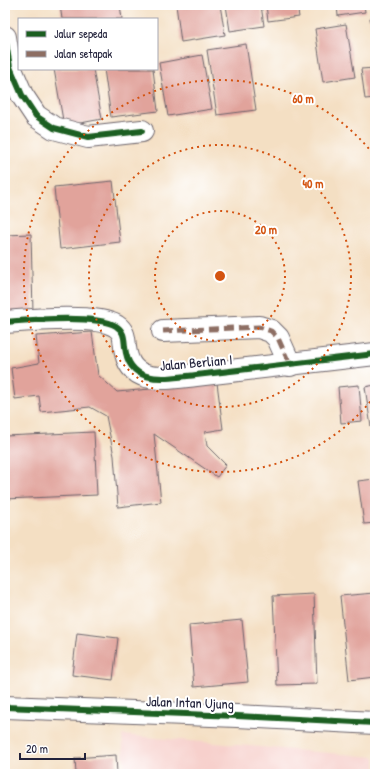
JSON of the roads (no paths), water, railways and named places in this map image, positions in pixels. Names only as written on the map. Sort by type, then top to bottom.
[{"type":"street","points":[[5,37],[10,67],[22,95],[36,116],[54,128],[88,137],[142,131]]},
{"type":"street","name":"Jalan Berlian I","points":[[5,322],[70,319],[105,322],[115,325],[121,329],[124,335],[126,353],[131,367],[140,375],[153,377],[171,378],[375,354]]},
{"type":"street","points":[[163,331],[259,327],[271,331],[278,338],[290,364]]},
{"type":"street","name":"Jalan Intan Ujung","points":[[5,708],[237,716],[375,723]]}]
